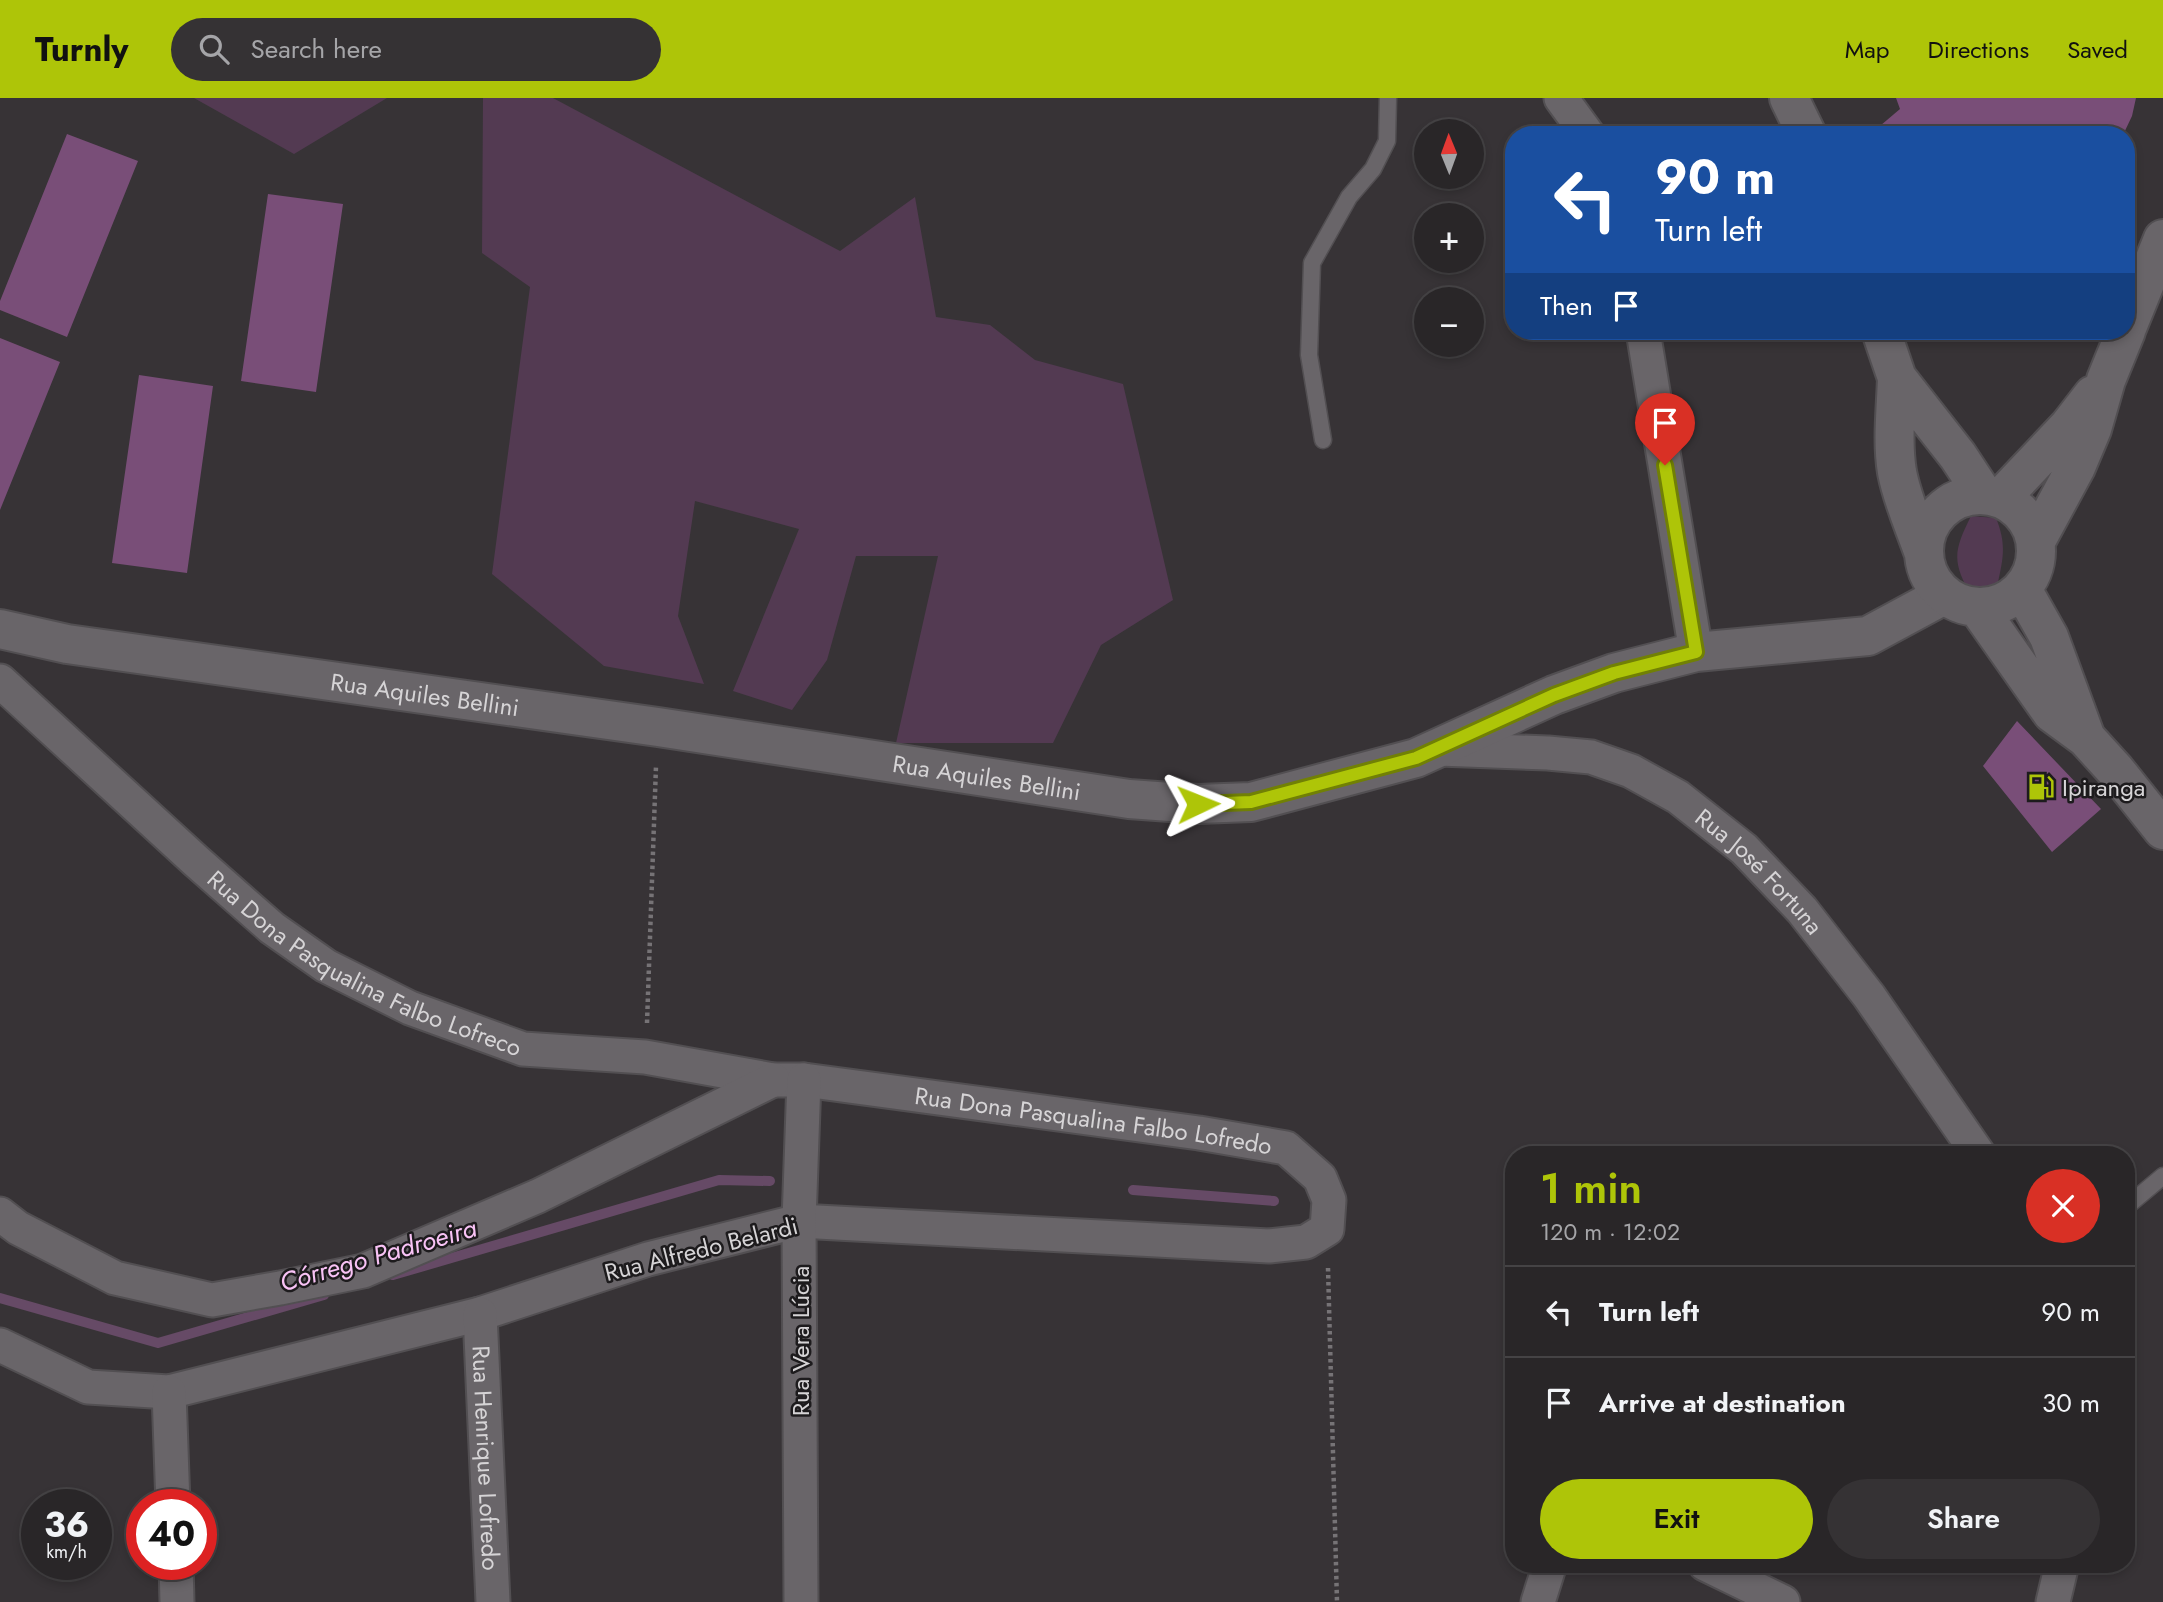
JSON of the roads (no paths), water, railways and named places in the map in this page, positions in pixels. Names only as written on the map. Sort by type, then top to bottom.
[{"type":"street","points":[[1562,98],[1582,126]]},
{"type":"street","points":[[1789,98],[1803,126]]},
{"type":"street","points":[[2135,308],[2163,239]]},
{"type":"street","points":[[1644,340],[1696,652]]},
{"type":"street","points":[[1884,340],[1897,378],[1992,496],[2017,509],[2029,523],[2036,541],[2032,574],[2022,589],[2002,603],[1961,601]]},
{"type":"street","points":[[2036,541],[2076,467],[2092,429],[2106,380],[2122,340]]},
{"type":"street","points":[[1897,378],[1894,445],[1897,472],[1923,551],[1925,569],[1934,585],[1961,601],[2041,699],[2064,723],[2086,738],[2163,830]]},
{"type":"street","points":[[1923,551],[1926,533],[1935,517],[1948,504],[1965,497],[1992,496],[2069,426],[2106,380]]},
{"type":"street","points":[[2022,589],[2049,637],[2086,738]]},
{"type":"street","name":"Rua Aquiles Bellini","points":[[1,638],[67,644],[658,727],[1116,797],[1198,804],[1251,802],[1416,758],[1554,695],[1614,673],[1696,652],[1868,636],[1961,601]]},
{"type":"street","name":"Rua Dona Pasqualina Falbo Lofreco","points":[[0,681],[196,862],[272,928],[326,966],[410,1009],[523,1049],[645,1057],[788,1080]]},
{"type":"street","name":"Rua José Fortuna","points":[[1439,749],[1591,757],[1631,771],[1678,797],[1744,849],[1802,910],[1869,996],[1973,1146]]},
{"type":"street","points":[[0,1214],[18,1228],[115,1278],[212,1300],[363,1271],[538,1196],[788,1080]]},
{"type":"street","name":"Rua Vera Lúcia","points":[[788,1080],[799,1221],[801,1602]]},
{"type":"street","name":"Rua Dona Pasqualina Falbo Lofredo","points":[[788,1080],[1199,1133],[1286,1148],[1320,1178],[1329,1200],[1327,1229]]},
{"type":"street","name":"Rua Alfredo Belardi","points":[[0,1345],[88,1387],[169,1392],[480,1314],[648,1259],[799,1221],[1269,1246],[1306,1242],[1327,1229]]},
{"type":"street","name":"Rua Henrique Lofredo","points":[[480,1314],[493,1602]]},
{"type":"street","points":[[169,1392],[172,1489]]},
{"type":"street","points":[[1538,1602],[1547,1573]]},
{"type":"street","points":[[1723,1573],[1783,1602]]},
{"type":"street","points":[[2053,1602],[2060,1573]]},
{"type":"street","points":[[176,1580],[177,1602]]},
{"type":"lane","points":[[1323,440],[1309,355],[1312,264],[1349,197],[1373,169],[1387,141],[1388,98]]},
{"type":"lane","points":[[2135,1199],[2163,1176]]},
{"type":"waterway","name":"Córrego Padroeira","points":[[393,1275],[719,1180],[770,1181]]},
{"type":"waterway","name":"Córrego Padroeira","points":[[1133,1190],[1274,1201]]},
{"type":"waterway","name":"Córrego Padroeira","points":[[0,1298],[158,1343],[324,1295]]},
{"type":"place","name":"Ipiranga","points":[[2041,787]]}]
